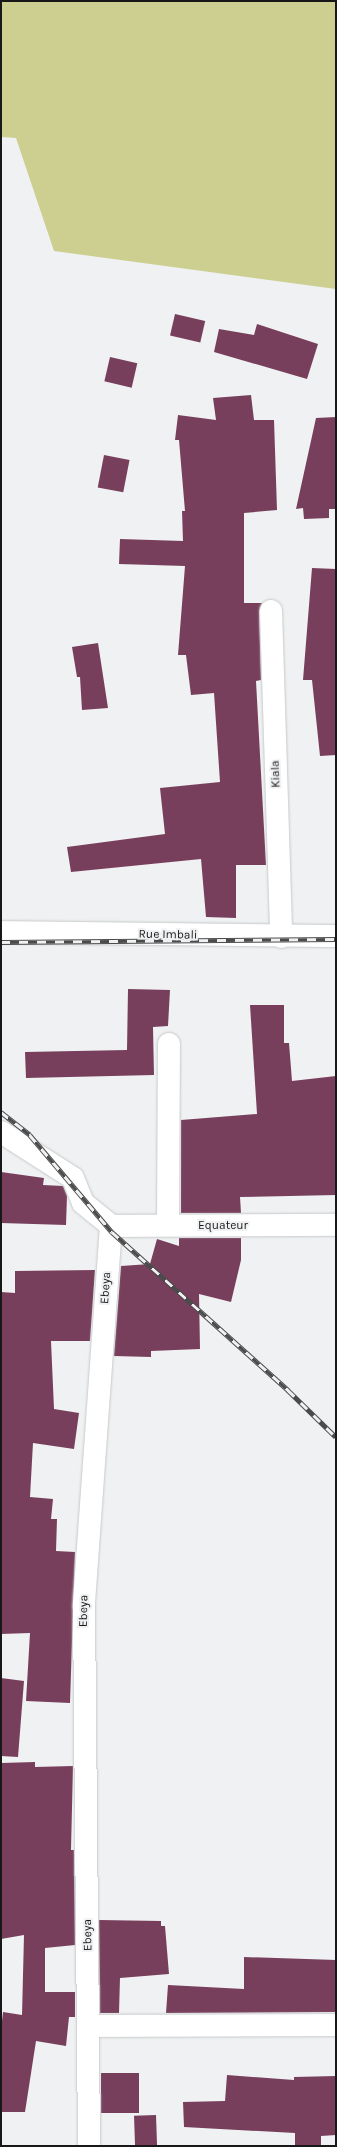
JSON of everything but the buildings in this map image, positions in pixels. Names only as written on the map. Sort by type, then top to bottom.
[{"type":"street","name":"Kiala","points":[[271,611],[282,937]]},
{"type":"street","name":"Rue Imbali","points":[[1,932],[282,937],[336,936]]},
{"type":"street","points":[[168,1225],[169,1044]]},
{"type":"street","points":[[1,1132],[73,1178],[83,1203],[111,1226]]},
{"type":"street","name":"Equateur","points":[[111,1226],[336,1225]]},
{"type":"street","name":"Ebeya","points":[[89,2146],[84,1605],[111,1226]]},
{"type":"street","points":[[89,2026],[336,2025]]},
{"type":"green space","points":[[1,1],[336,1],[336,289],[54,251],[16,138],[1,137]]},
{"type":"railway","points":[[1,942],[336,939]]},
{"type":"railway","points":[[1,1112],[30,1135],[112,1232],[288,1390],[336,1437]]}]
